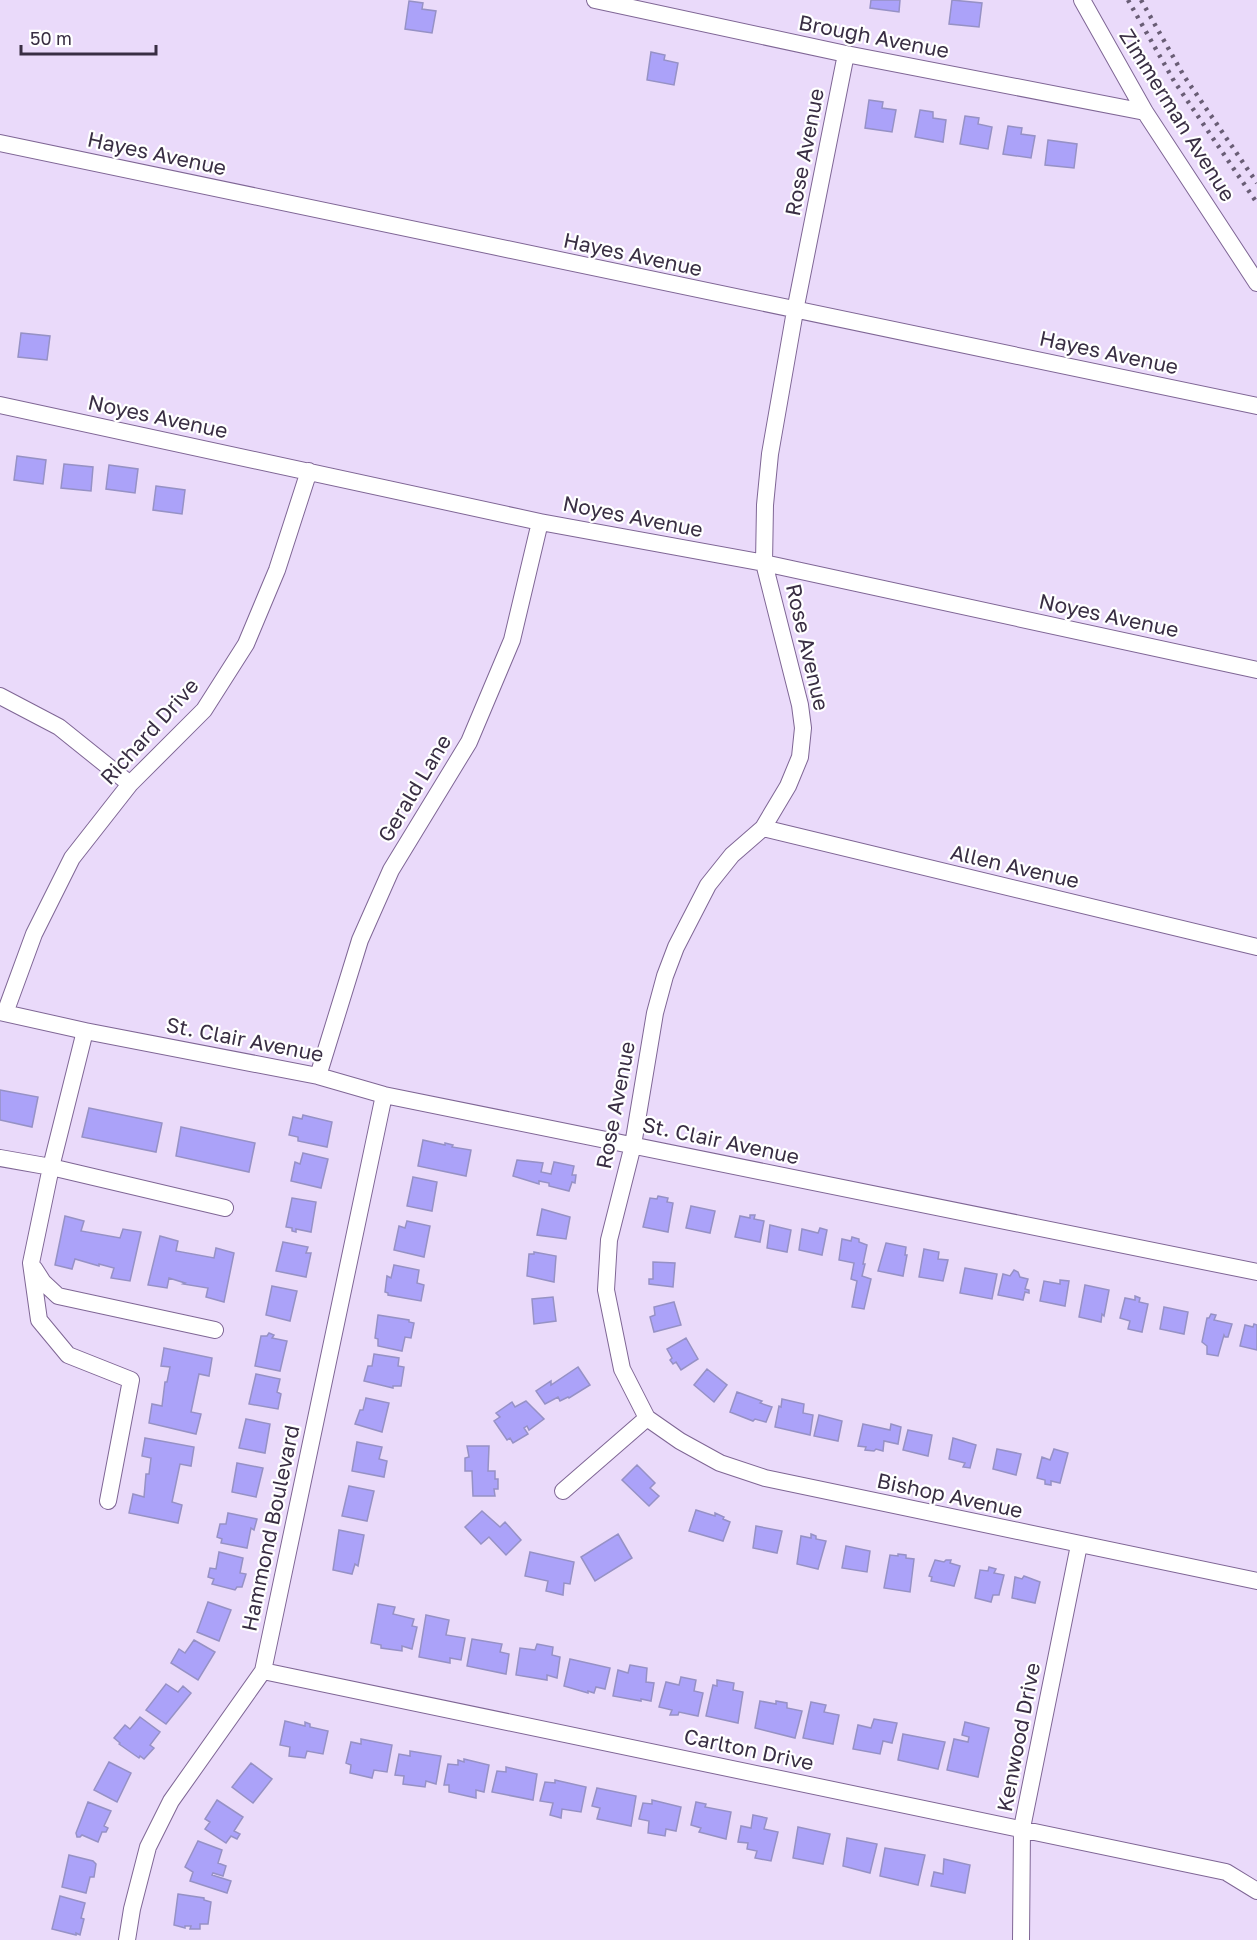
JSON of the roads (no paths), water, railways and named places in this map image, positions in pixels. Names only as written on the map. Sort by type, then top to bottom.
[{"type":"street","name":"Brough Avenue","points":[[595,0],[846,54],[1145,112]]},
{"type":"street","name":"Zimmerman Avenue","points":[[1082,0],[1145,112],[1257,283]]},
{"type":"street","name":"Rose Avenue","points":[[647,1418],[622,1369],[606,1290],[609,1240],[633,1145],[655,1013],[664,976],[676,947],[708,885],[732,855],[763,828],[788,786],[800,757],[803,728],[800,705],[764,563],[765,505],[770,454],[795,310],[846,54]]},
{"type":"street","name":"Hayes Avenue","points":[[0,143],[1257,406]]},
{"type":"street","name":"Noyes Avenue","points":[[0,405],[540,522],[764,563],[1257,670]]},
{"type":"street","name":"Richard Drive","points":[[3,1012],[34,934],[72,858],[130,784],[204,710],[246,645],[277,570],[309,471]]},
{"type":"street","name":"Gerald Lane","points":[[318,1076],[360,940],[387,880],[469,742],[512,640],[540,522]]},
{"type":"street","points":[[0,696],[59,727],[130,784]]},
{"type":"street","name":"Allen Avenue","points":[[763,828],[1257,947]]},
{"type":"street","name":"St. Clair Avenue","points":[[3,1012],[86,1031],[318,1076],[384,1095],[1257,1272]]},
{"type":"street","points":[[86,1031],[51,1167],[31,1263],[39,1320],[68,1355],[131,1380],[108,1501]]},
{"type":"street","name":"Hammond Boulevard","points":[[127,1940],[132,1909],[148,1847],[171,1801],[263,1671],[384,1095]]},
{"type":"street","points":[[0,1158],[51,1167],[225,1208]]},
{"type":"street","points":[[31,1263],[43,1282],[58,1296],[214,1330]]},
{"type":"street","points":[[563,1491],[647,1418]]},
{"type":"street","name":"Bishop Avenue","points":[[647,1418],[680,1441],[720,1463],[765,1478],[1257,1581]]},
{"type":"street","name":"Kenwood Drive","points":[[1021,1940],[1022,1828],[1079,1545]]},
{"type":"street","name":"Carlton Drive","points":[[263,1671],[1226,1872],[1257,1891]]},
{"type":"railway","points":[[1128,0],[1174,81],[1257,203]]},
{"type":"railway","points":[[1141,0],[1184,76],[1257,183]]}]
